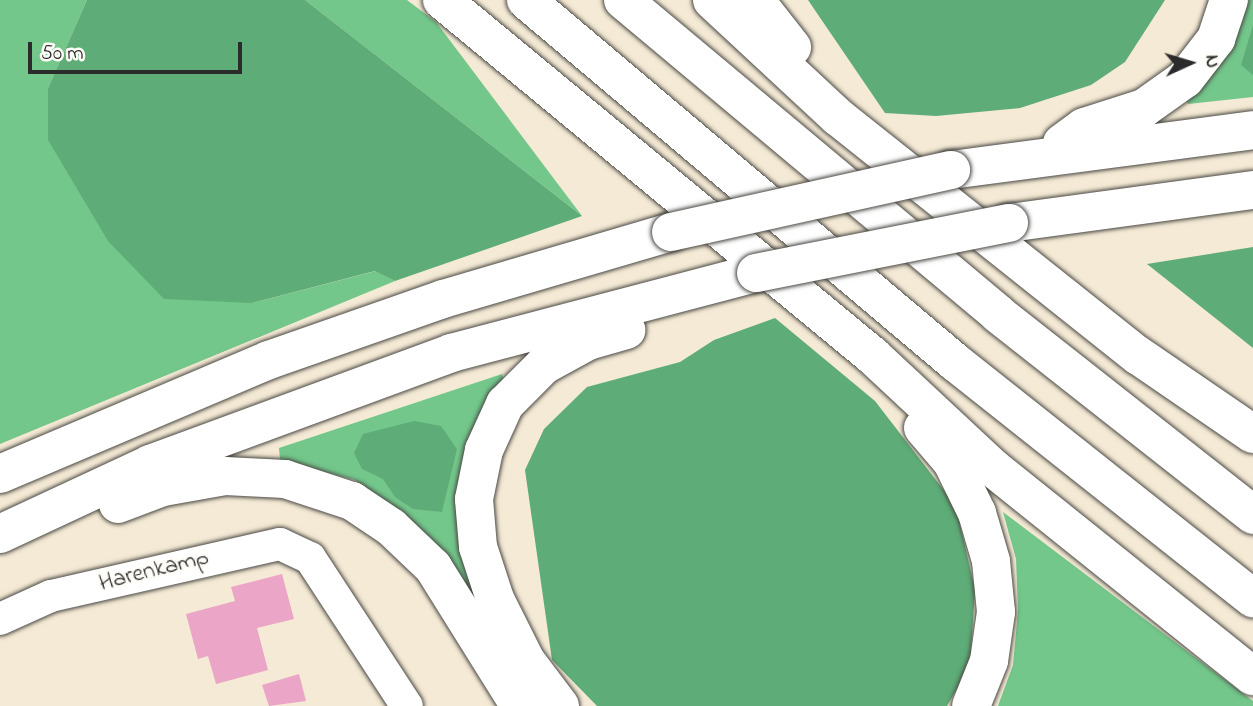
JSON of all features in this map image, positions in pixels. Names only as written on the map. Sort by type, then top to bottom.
[{"type":"highway","points":[[442,0],[873,356],[993,468],[1253,676]]},
{"type":"highway","points":[[526,0],[945,354],[1253,598]]},
{"type":"highway","points":[[623,0],[998,314],[1253,514]]},
{"type":"highway","points":[[712,0],[838,117],[1139,356],[1253,434]]},
{"type":"highway","points":[[755,0],[828,86],[838,117]]},
{"type":"highway","points":[[1044,156],[1084,127],[1144,108],[1185,79],[1216,38],[1230,0]]},
{"type":"highway","points":[[7,468],[269,360],[456,295],[671,232],[951,170],[1253,130]]},
{"type":"highway","points":[[0,534],[150,464],[451,353],[743,276],[1009,223],[1253,190]]},
{"type":"highway","points":[[559,706],[526,661],[495,599],[478,547],[474,499],[484,450],[505,404],[544,365],[587,341],[708,306],[743,276]]},
{"type":"highway","points":[[873,356],[891,395],[952,462],[977,513],[988,549],[996,612],[989,662],[971,706]]},
{"type":"highway","points":[[61,505],[105,509],[163,487],[225,476],[285,480],[352,501],[391,527],[433,567],[520,706]]},
{"type":"street","name":"Harenkamp","points":[[0,619],[51,596],[280,544],[310,558],[407,706]]},
{"type":"green space","points":[[0,0],[87,0],[48,88],[252,303],[376,271],[395,281],[0,444]]},
{"type":"green space","points":[[87,0],[305,0],[582,216],[395,281],[375,271],[252,303],[164,299],[108,241],[48,140],[48,88]]},
{"type":"green space","points":[[305,0],[407,0],[436,22],[582,216]]},
{"type":"green space","points":[[808,0],[1165,0],[1125,62],[1091,85],[1020,108],[936,116],[885,113]]},
{"type":"green space","points":[[1249,0],[1253,0],[1253,97],[1188,104],[1185,97],[1217,65]]},
{"type":"green space","points":[[1253,25],[1253,75],[1241,65]]},
{"type":"green space","points":[[1253,247],[1253,348],[1147,264]]},
{"type":"green space","points":[[775,318],[875,401],[956,506],[975,590],[970,666],[947,706],[597,706],[552,660],[525,470],[544,429],[587,387],[680,362],[714,340]]},
{"type":"green space","points":[[502,374],[505,384],[491,402],[489,623],[416,524],[355,480],[280,460],[279,448]]},
{"type":"green space","points":[[414,421],[441,426],[457,449],[442,512],[413,509],[395,497],[383,479],[362,469],[354,453],[363,434]]},
{"type":"green space","points":[[1003,512],[1253,701],[1253,706],[998,706],[1013,665],[1018,610],[1016,559]]},
{"type":"building","points":[[282,574],[294,619],[257,628],[268,670],[216,684],[208,656],[198,659],[186,614],[235,601],[231,587]]},
{"type":"building","points":[[299,674],[306,701],[269,706],[262,685]]}]
